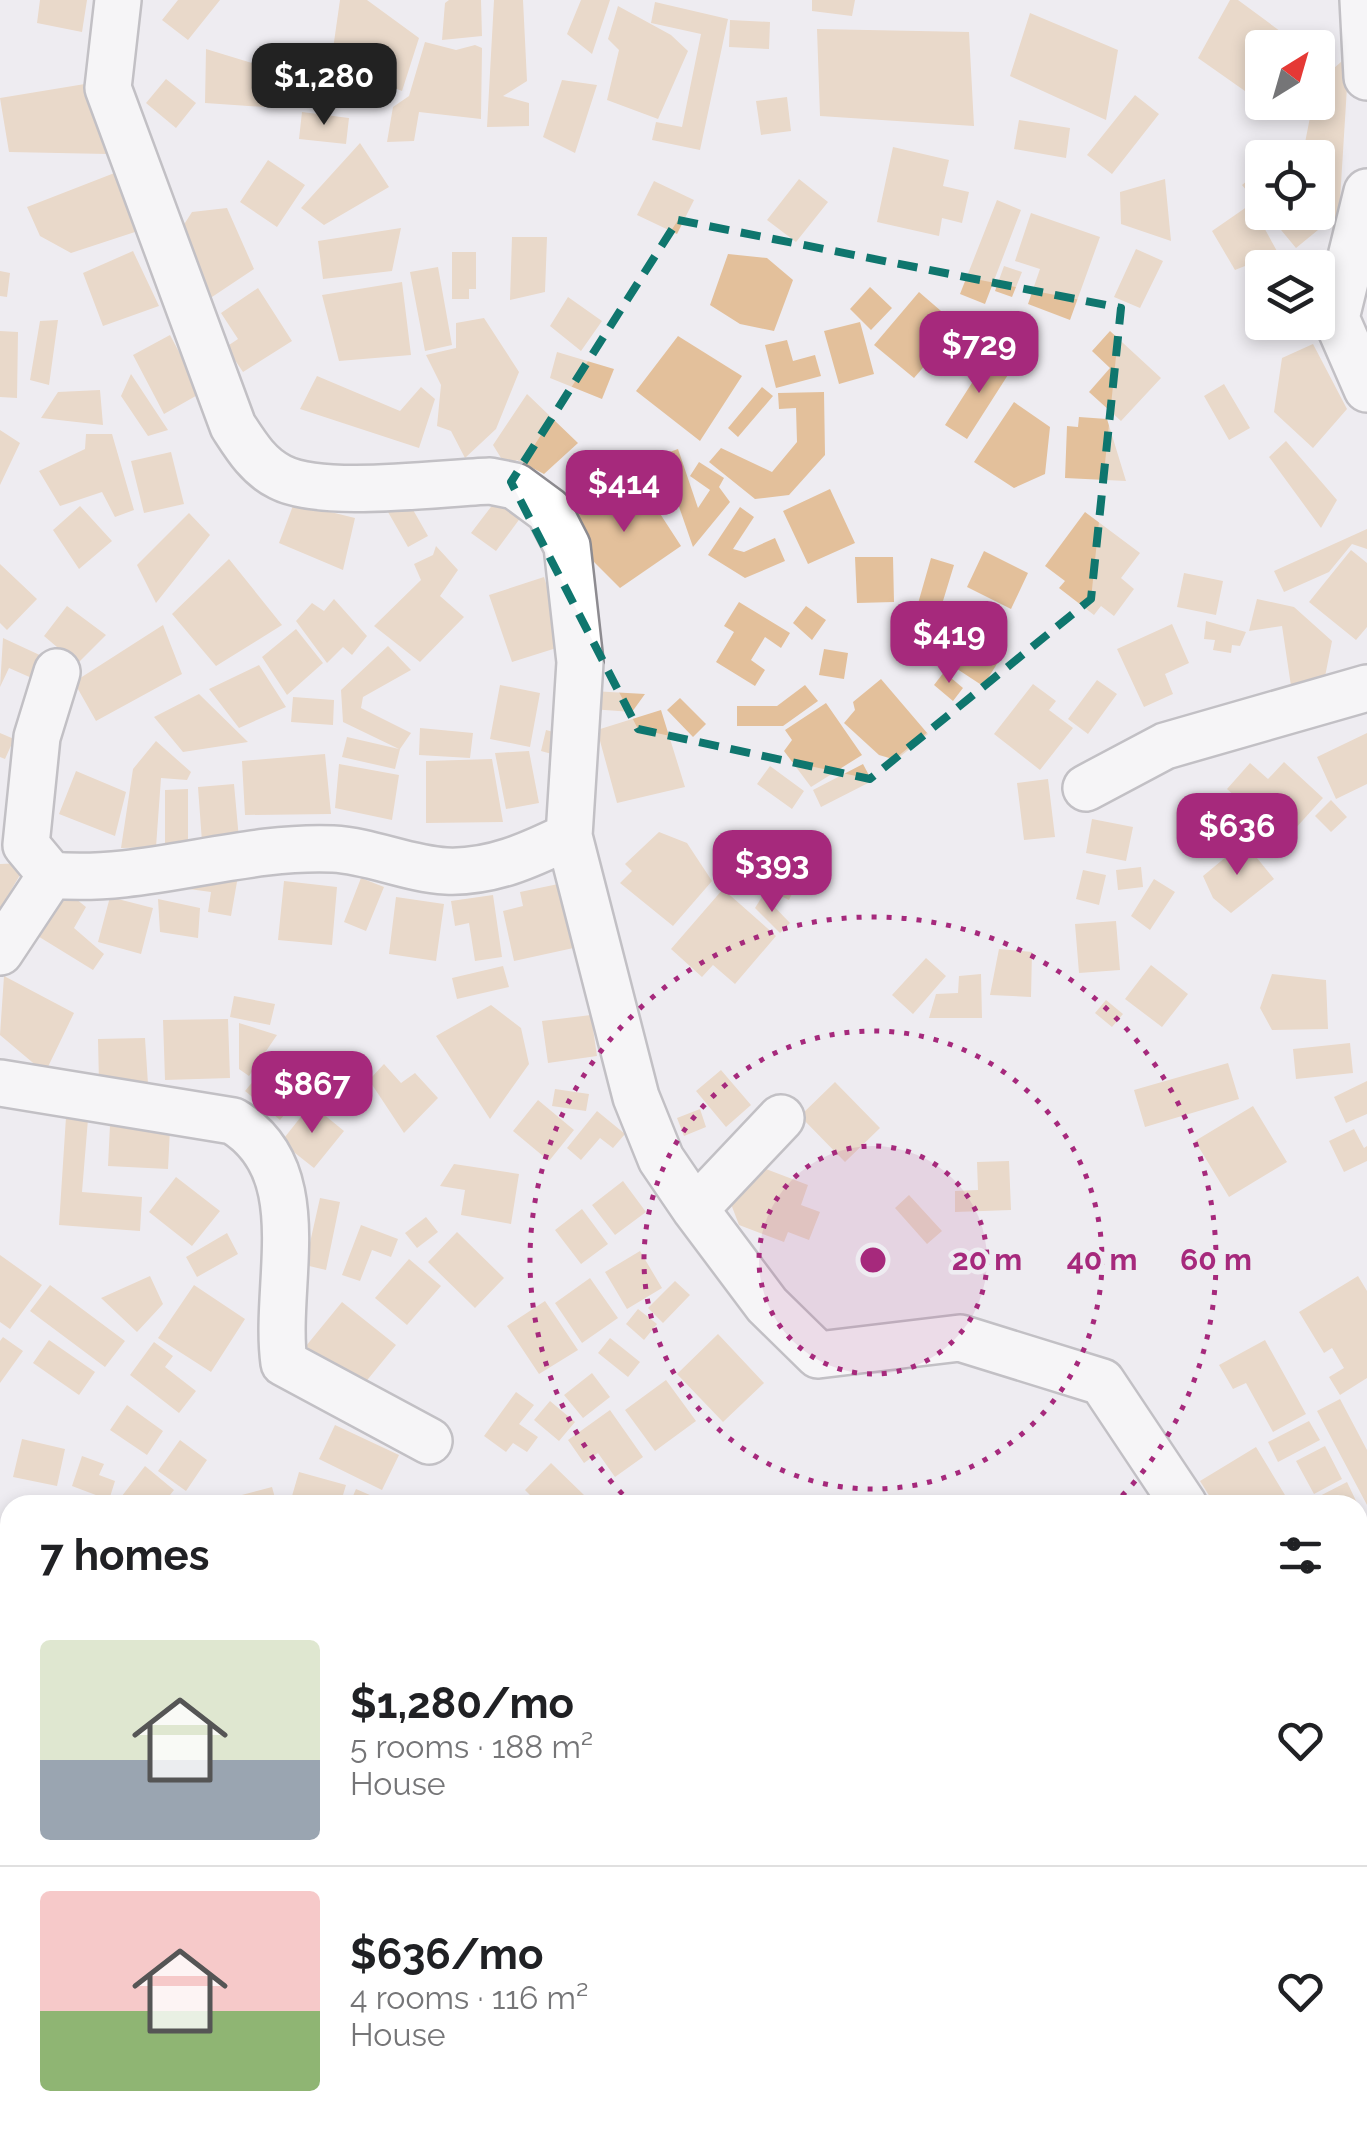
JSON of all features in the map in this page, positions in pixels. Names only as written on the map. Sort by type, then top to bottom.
[{"type":"street","points":[[118,0],[108,88],[234,426],[251,455],[280,478],[323,488],[490,481],[515,486],[549,511],[567,546],[580,662],[570,836],[636,1097],[661,1158],[695,1208],[767,1306],[818,1354],[960,1338],[1102,1382],[1177,1495]]},
{"type":"street","points":[[1363,0],[1367,77]]},
{"type":"street","points":[[1367,192],[1336,318],[1367,389]]},
{"type":"street","points":[[56,672],[37,737],[26,846],[51,875],[96,879],[186,861],[333,849],[446,871],[516,862],[570,836]]},
{"type":"street","points":[[1086,788],[1165,746],[1367,688]]},
{"type":"street","points":[[0,952],[51,875]]},
{"type":"street","points":[[0,1083],[232,1121],[257,1136],[278,1169],[287,1260],[279,1323],[284,1363],[429,1441]]},
{"type":"street","points":[[695,1208],[781,1118]]},
{"type":"highlighted area","points":[[678,220],[1121,308],[1091,599],[870,779],[638,729],[511,482]]},
{"type":"building","points":[[40,0],[87,0],[82,32],[37,23]]},
{"type":"building","points":[[178,0],[220,0],[188,40],[162,20]]},
{"type":"building","points":[[340,0],[367,0],[419,38],[402,91],[331,63]]},
{"type":"building","points":[[481,0],[482,36],[442,40],[445,3]]},
{"type":"building","points":[[494,0],[523,0],[527,81],[503,96],[529,103],[529,126],[487,127]]},
{"type":"building","points":[[581,0],[610,0],[592,54],[567,34]]},
{"type":"building","points":[[812,0],[855,0],[852,16],[812,11]]},
{"type":"building","points":[[1230,0],[1238,0],[1279,30],[1245,30],[1245,91],[1198,58]]},
{"type":"building","points":[[655,2],[728,19],[700,150],[652,140],[656,122],[682,127],[701,34],[651,23]]},
{"type":"building","points":[[618,6],[671,35],[688,51],[658,119],[607,100],[619,50],[608,39]]},
{"type":"building","points":[[1030,13],[1118,50],[1106,120],[1010,76]]},
{"type":"building","points":[[730,20],[770,22],[769,49],[729,47]]},
{"type":"building","points":[[817,29],[969,32],[974,126],[820,116]]},
{"type":"building","points":[[425,42],[456,50],[475,45],[482,48],[481,119],[419,112],[414,141],[387,142],[393,107],[409,96]]},
{"type":"building","points":[[206,49],[268,68],[265,107],[205,103]]},
{"type":"building","points":[[284,54],[331,63],[317,107],[282,104]]},
{"type":"building","points":[[1349,55],[1338,232],[1335,140],[1306,140],[1309,120],[1335,120],[1335,67]]},
{"type":"building","points":[[166,79],[196,103],[176,128],[146,103]]},
{"type":"building","points":[[562,80],[597,85],[575,153],[543,137]]},
{"type":"building","points":[[91,83],[108,154],[9,152],[0,98]]},
{"type":"building","points":[[1135,95],[1159,114],[1112,174],[1087,155]]},
{"type":"building","points":[[787,97],[791,131],[761,135],[756,101]]},
{"type":"building","points":[[302,112],[349,118],[346,144],[299,139]]},
{"type":"building","points":[[1019,120],[1070,128],[1066,158],[1014,149]]},
{"type":"building","points":[[360,143],[389,187],[324,225],[301,208]]},
{"type":"building","points":[[893,147],[949,160],[943,186],[969,192],[962,223],[942,218],[939,236],[877,222]]},
{"type":"building","points":[[268,160],[305,185],[277,227],[240,202]]},
{"type":"building","points":[[117,172],[138,231],[71,253],[40,236],[27,207]]},
{"type":"building","points":[[799,179],[828,202],[796,242],[767,220]]},
{"type":"building","points":[[1165,179],[1171,241],[1121,224],[1120,192]]},
{"type":"building","points":[[654,181],[694,200],[677,234],[637,215]]},
{"type":"building","points":[[997,200],[1021,210],[985,304],[960,294]]},
{"type":"building","points":[[227,208],[254,269],[203,303],[176,237],[192,212]]},
{"type":"building","points":[[1245,208],[1245,230],[1265,230],[1276,250],[1245,250],[1245,266],[1235,270],[1212,231]]},
{"type":"building","points":[[1031,213],[1100,237],[1070,320],[1028,304],[1040,269],[1015,261]]},
{"type":"building","points":[[401,228],[392,271],[323,279],[318,241]]},
{"type":"building","points":[[1281,230],[1318,230],[1296,248]]},
{"type":"building","points":[[512,237],[547,237],[545,292],[510,300]]},
{"type":"building","points":[[1136,249],[1163,261],[1140,308],[1114,297]]},
{"type":"building","points":[[133,251],[159,306],[103,326],[83,273]]},
{"type":"building","points":[[452,252],[476,252],[476,289],[469,289],[469,299],[452,299]]},
{"type":"building","points":[[728,254],[767,258],[793,280],[774,331],[740,324],[710,305]]},
{"type":"building","points":[[1004,266],[1022,272],[1012,297],[995,291]]},
{"type":"building","points":[[438,267],[452,345],[425,351],[410,272]]},
{"type":"building","points":[[0,271],[10,273],[7,297],[0,296]]},
{"type":"building","points":[[402,282],[411,355],[339,361],[322,295]]},
{"type":"building","points":[[870,287],[892,308],[871,330],[850,309]]},
{"type":"building","points":[[258,288],[292,341],[243,372],[226,347],[238,339],[221,313]]},
{"type":"building","points":[[919,292],[977,342],[953,371],[934,355],[914,378],[874,345]]},
{"type":"building","points":[[568,297],[602,321],[581,351],[550,326]]},
{"type":"building","points":[[484,318],[519,372],[496,429],[465,458],[451,431],[437,426],[441,385],[426,355],[456,348],[456,323]]},
{"type":"building","points":[[58,320],[49,385],[30,380],[40,321]]},
{"type":"building","points":[[860,322],[874,374],[839,384],[824,331]]},
{"type":"building","points":[[0,331],[18,332],[17,398],[0,397]]},
{"type":"building","points":[[1110,331],[1161,378],[1121,421],[1089,392],[1110,368],[1092,351]]},
{"type":"building","points":[[170,335],[201,393],[164,414],[133,355]]},
{"type":"building","points":[[678,336],[742,376],[700,441],[636,391]]},
{"type":"building","points":[[787,340],[793,361],[815,355],[821,376],[776,388],[765,345]]},
{"type":"building","points":[[1313,344],[1347,409],[1313,448],[1274,412],[1282,358]]},
{"type":"building","points":[[557,352],[614,369],[602,399],[550,378]]},
{"type":"building","points":[[991,353],[1013,367],[967,439],[945,425]]},
{"type":"building","points":[[131,374],[168,430],[148,436],[121,396]]},
{"type":"building","points":[[317,376],[400,411],[421,387],[435,399],[419,448],[300,409]]},
{"type":"building","points":[[1224,384],[1250,428],[1229,440],[1204,396]]},
{"type":"building","points":[[762,387],[773,396],[738,437],[728,428]]},
{"type":"building","points":[[100,390],[103,425],[41,418],[58,392]]},
{"type":"building","points":[[824,392],[825,455],[789,495],[755,499],[709,462],[721,448],[772,472],[797,442],[796,408],[779,409],[778,393]]},
{"type":"building","points":[[527,394],[578,443],[544,474],[517,460],[506,466],[493,445]]},
{"type":"building","points":[[1014,402],[1050,427],[1045,474],[1014,488],[974,462]]},
{"type":"building","points":[[1079,417],[1107,419],[1126,481],[1065,478],[1067,426],[1078,427]]},
{"type":"building","points":[[0,430],[20,443],[0,485]]},
{"type":"building","points":[[86,434],[112,434],[134,510],[115,517],[102,492],[60,506],[39,471],[85,449]]},
{"type":"building","points":[[1286,441],[1337,500],[1321,528],[1269,457]]},
{"type":"building","points":[[678,449],[698,508],[710,490],[690,476],[699,462],[724,478],[719,487],[730,502],[693,547],[661,455]]},
{"type":"building","points":[[171,452],[184,504],[144,513],[131,461]]},
{"type":"building","points":[[625,486],[646,511],[657,509],[681,546],[620,588],[590,558],[573,520],[596,494]]},
{"type":"building","points":[[830,489],[855,543],[808,564],[783,511]]},
{"type":"building","points":[[497,499],[521,517],[496,551],[471,533]]},
{"type":"building","points":[[408,501],[428,536],[408,547],[388,512]]},
{"type":"building","points":[[294,503],[355,518],[343,570],[279,543]]},
{"type":"building","points":[[80,506],[112,541],[79,569],[53,530]]},
{"type":"building","points":[[740,507],[754,517],[733,549],[744,552],[775,538],[785,561],[745,578],[708,555]]},
{"type":"building","points":[[1085,512],[1140,553],[1121,578],[1134,589],[1114,616],[1101,606],[1094,615],[1059,588],[1065,581],[1045,566]]},
{"type":"building","points":[[189,513],[210,535],[156,603],[137,565]]},
{"type":"building","points":[[1367,529],[1367,549],[1352,544],[1329,572],[1284,592],[1274,571]]},
{"type":"building","points":[[436,546],[458,570],[440,596],[464,617],[420,662],[374,626],[421,580],[414,564],[433,555]]},
{"type":"building","points":[[1351,550],[1367,563],[1367,627],[1356,640],[1309,602]]},
{"type":"building","points":[[984,551],[1028,573],[1011,609],[967,587]]},
{"type":"building","points":[[855,557],[893,557],[894,602],[857,603]]},
{"type":"building","points":[[931,558],[954,565],[939,614],[917,607]]},
{"type":"building","points":[[229,559],[282,625],[216,666],[172,614]]},
{"type":"building","points":[[0,564],[37,599],[7,630],[0,623]]},
{"type":"building","points":[[1184,573],[1223,581],[1216,615],[1177,607]]},
{"type":"building","points":[[544,577],[566,645],[512,662],[489,595]]},
{"type":"building","points":[[334,599],[367,636],[352,655],[343,647],[327,663],[296,621],[312,603],[324,611]]},
{"type":"building","points":[[1257,599],[1294,607],[1332,641],[1322,692],[1291,686],[1282,626],[1249,631]]},
{"type":"building","points":[[739,602],[790,633],[781,648],[765,637],[751,660],[765,670],[755,686],[716,662],[734,632],[724,626]]},
{"type":"building","points":[[67,606],[106,635],[77,664],[44,636]]},
{"type":"building","points":[[806,606],[826,620],[812,640],[793,623]]},
{"type":"building","points":[[1206,621],[1246,632],[1240,646],[1232,645],[1231,653],[1213,650],[1215,640],[1204,639]]},
{"type":"building","points":[[1172,624],[1189,663],[1165,674],[1173,694],[1144,707],[1117,649]]},
{"type":"building","points":[[163,625],[182,674],[96,721],[74,682]]},
{"type":"building","points":[[296,629],[323,663],[287,695],[262,657]]},
{"type":"building","points":[[964,632],[1002,656],[983,686],[945,661]]},
{"type":"building","points":[[3,638],[44,657],[34,679],[9,668],[0,687]]},
{"type":"building","points":[[388,646],[411,670],[363,697],[361,708],[411,733],[400,749],[395,769],[342,757],[347,737],[399,749],[343,722],[341,690]]},
{"type":"building","points":[[824,649],[848,653],[844,679],[819,675]]},
{"type":"building","points":[[259,665],[286,707],[239,728],[209,689]]},
{"type":"building","points":[[944,672],[963,688],[953,701],[934,685]]},
{"type":"building","points":[[881,679],[928,734],[896,760],[879,755],[844,723],[855,710],[853,702]]},
{"type":"building","points":[[1097,680],[1117,694],[1088,734],[1068,719]]},
{"type":"building","points":[[1033,684],[1056,701],[1049,710],[1073,728],[1040,770],[994,734]]},
{"type":"building","points":[[500,685],[540,693],[530,747],[490,739]]},
{"type":"building","points":[[805,685],[818,701],[783,726],[737,726],[737,706],[777,706]]},
{"type":"building","points":[[592,691],[645,694],[632,712],[591,709]]},
{"type":"building","points":[[199,694],[248,742],[183,752],[154,717]]},
{"type":"building","points":[[293,697],[334,700],[333,725],[291,722]]},
{"type":"building","points":[[680,698],[706,724],[693,737],[667,710]]},
{"type":"building","points":[[826,703],[862,755],[811,787],[784,751],[792,740],[785,730]]},
{"type":"building","points":[[661,710],[685,787],[617,803],[597,730]]},
{"type":"building","points":[[420,728],[473,733],[470,758],[419,755]]},
{"type":"building","points":[[546,730],[565,735],[559,756],[541,751]]},
{"type":"building","points":[[0,733],[14,739],[5,759],[0,757]]},
{"type":"building","points":[[1367,733],[1367,784],[1336,799],[1317,757]]},
{"type":"building","points":[[156,741],[191,772],[187,780],[161,778],[156,847],[121,848],[133,769]]},
{"type":"building","points":[[529,751],[539,803],[506,809],[495,753]]},
{"type":"building","points":[[325,754],[331,814],[245,815],[242,761]]},
{"type":"building","points":[[492,759],[503,822],[426,823],[426,761]]},
{"type":"building","points":[[1284,762],[1323,798],[1284,841],[1227,789],[1250,763],[1268,779]]},
{"type":"building","points":[[339,764],[399,775],[392,820],[335,808]]},
{"type":"building","points":[[863,764],[872,781],[821,807],[813,790]]},
{"type":"building","points":[[770,766],[804,791],[792,809],[757,784]]},
{"type":"building","points":[[76,771],[126,792],[115,836],[59,814]]},
{"type":"building","points":[[1048,779],[1055,837],[1024,840],[1017,783]]},
{"type":"building","points":[[234,784],[239,839],[202,842],[198,787]]},
{"type":"building","points":[[188,789],[188,843],[165,843],[165,790]]},
{"type":"building","points":[[1331,800],[1347,817],[1331,832],[1315,816]]},
{"type":"building","points":[[1092,819],[1133,827],[1126,861],[1086,853]]},
{"type":"building","points":[[659,832],[687,843],[712,881],[673,926],[620,883],[632,871],[625,864]]},
{"type":"building","points":[[777,832],[813,850],[789,900],[752,882],[752,859]]},
{"type":"building","points":[[1244,842],[1274,879],[1231,913],[1213,898],[1203,876]]},
{"type":"building","points":[[27,863],[0,909],[0,864]]},
{"type":"building","points":[[1141,867],[1143,887],[1118,890],[1116,870]]},
{"type":"building","points":[[193,869],[238,876],[231,916],[208,912],[211,892],[189,889]]},
{"type":"building","points":[[1083,870],[1106,875],[1099,905],[1076,899]]},
{"type":"building","points":[[361,878],[384,887],[366,931],[344,922]]},
{"type":"building","points":[[1154,879],[1175,892],[1150,930],[1131,916]]},
{"type":"building","points":[[284,881],[337,887],[332,945],[278,940]]},
{"type":"building","points":[[563,883],[578,947],[514,961],[503,911],[523,906],[520,892]]},
{"type":"building","points":[[60,886],[86,907],[74,928],[104,954],[93,970],[28,930]]},
{"type":"building","points":[[723,889],[776,936],[735,984],[713,965],[702,977],[671,949]]},
{"type":"building","points":[[493,895],[502,957],[475,961],[469,923],[455,926],[451,901]]},
{"type":"building","points":[[763,895],[790,923],[780,933],[755,908]]},
{"type":"building","points":[[110,897],[153,908],[141,954],[98,942]]},
{"type":"building","points":[[396,897],[444,904],[436,961],[389,954]]},
{"type":"building","points":[[158,899],[200,908],[198,938],[160,932]]},
{"type":"building","points":[[1116,921],[1120,970],[1079,973],[1075,924]]},
{"type":"building","points":[[999,949],[1032,952],[1031,997],[990,995]]},
{"type":"building","points":[[926,958],[946,976],[913,1014],[892,995]]},
{"type":"building","points":[[1151,965],[1188,994],[1162,1027],[1125,999]]},
{"type":"building","points":[[503,966],[509,987],[457,999],[452,978]]},
{"type":"building","points":[[981,974],[982,1018],[929,1018],[936,994],[958,993],[959,976]]},
{"type":"building","points":[[1272,974],[1326,980],[1328,1029],[1272,1030],[1260,1008]]},
{"type":"building","points":[[4,976],[74,1013],[45,1073],[0,1035]]},
{"type":"building","points":[[234,996],[275,1004],[270,1025],[230,1017]]},
{"type":"building","points":[[1106,1000],[1123,1014],[1112,1027],[1095,1013]]},
{"type":"building","points":[[491,1005],[521,1028],[529,1064],[490,1119],[436,1036]]},
{"type":"building","points":[[591,1015],[597,1056],[548,1063],[542,1021]]},
{"type":"building","points":[[228,1019],[230,1078],[165,1080],[163,1020]]},
{"type":"building","points":[[239,1023],[277,1035],[249,1076],[239,1069]]},
{"type":"building","points":[[145,1038],[148,1084],[99,1083],[98,1039]]},
{"type":"building","points":[[1350,1043],[1353,1073],[1296,1079],[1293,1049]]},
{"type":"building","points":[[270,1061],[305,1090],[280,1120],[245,1091]]},
{"type":"building","points":[[1228,1063],[1239,1099],[1145,1127],[1134,1090]]},
{"type":"building","points":[[384,1064],[401,1083],[415,1073],[438,1098],[404,1133],[369,1080]]},
{"type":"building","points":[[721,1070],[751,1105],[726,1127],[696,1091]]},
{"type":"building","points":[[1367,1081],[1367,1114],[1346,1123],[1334,1097]]},
{"type":"building","points":[[835,1082],[880,1128],[845,1162],[800,1116]]},
{"type":"building","points":[[555,1089],[589,1094],[586,1111],[552,1106]]},
{"type":"building","points":[[538,1100],[574,1130],[549,1161],[513,1131]]},
{"type":"building","points":[[311,1104],[344,1131],[314,1168],[281,1142]]},
{"type":"building","points":[[1253,1106],[1287,1162],[1229,1197],[1195,1141]]},
{"type":"building","points":[[700,1109],[706,1127],[684,1136],[677,1118]]},
{"type":"building","points":[[597,1111],[625,1134],[613,1148],[600,1138],[581,1160],[567,1148]]},
{"type":"building","points":[[66,1117],[88,1119],[82,1192],[142,1197],[140,1231],[59,1225]]},
{"type":"building","points":[[110,1125],[170,1129],[168,1169],[108,1166]]},
{"type":"building","points":[[1354,1129],[1364,1148],[1367,1146],[1367,1161],[1344,1172],[1329,1141]]},
{"type":"building","points":[[1009,1161],[1011,1210],[955,1212],[955,1191],[978,1190],[977,1162]]},
{"type":"building","points":[[454,1164],[519,1174],[511,1224],[461,1215],[465,1190],[440,1186]]},
{"type":"building","points":[[761,1167],[808,1185],[801,1205],[820,1212],[809,1240],[788,1232],[784,1242],[739,1225],[731,1204]]},
{"type":"building","points":[[176,1177],[220,1211],[192,1246],[149,1212]]},
{"type":"building","points":[[623,1181],[646,1212],[615,1235],[592,1205]]},
{"type":"building","points":[[909,1195],[942,1231],[927,1244],[895,1208]]},
{"type":"building","points":[[320,1198],[340,1202],[326,1270],[305,1265]]},
{"type":"building","points":[[582,1209],[608,1244],[581,1264],[555,1230]]},
{"type":"building","points":[[426,1217],[438,1232],[417,1248],[405,1233]]},
{"type":"building","points":[[361,1225],[398,1239],[391,1257],[372,1250],[360,1281],[342,1275]]},
{"type":"building","points":[[457,1232],[504,1278],[475,1308],[428,1262]]},
{"type":"building","points":[[227,1233],[238,1254],[197,1277],[186,1257]]},
{"type":"building","points":[[640,1251],[662,1288],[627,1309],[605,1272]]},
{"type":"building","points":[[0,1255],[42,1285],[10,1329],[0,1322]]},
{"type":"building","points":[[409,1259],[441,1286],[407,1325],[375,1298]]},
{"type":"building","points":[[150,1276],[163,1304],[137,1332],[101,1298]]},
{"type":"building","points":[[1358,1276],[1367,1291],[1367,1378],[1340,1395],[1329,1377],[1344,1368],[1332,1348],[1324,1353],[1299,1312]]},
{"type":"building","points":[[590,1278],[618,1318],[582,1343],[555,1303]]},
{"type":"building","points":[[675,1281],[690,1295],[663,1323],[648,1308]]},
{"type":"building","points":[[50,1285],[125,1341],[105,1367],[30,1311]]},
{"type":"building","points":[[194,1285],[245,1319],[211,1372],[158,1338]]},
{"type":"building","points":[[545,1301],[578,1350],[539,1374],[507,1326]]},
{"type":"building","points":[[342,1302],[396,1345],[359,1390],[306,1346]]},
{"type":"building","points":[[638,1309],[657,1324],[644,1340],[626,1324]]},
{"type":"building","points":[[718,1334],[764,1383],[723,1422],[677,1374]]},
{"type":"building","points":[[3,1337],[23,1351],[0,1383],[0,1341]]},
{"type":"building","points":[[610,1338],[640,1362],[628,1377],[598,1353]]},
{"type":"building","points":[[49,1340],[95,1372],[79,1395],[33,1363]]},
{"type":"building","points":[[1265,1340],[1306,1414],[1273,1432],[1246,1383],[1233,1389],[1219,1365]]},
{"type":"building","points":[[154,1342],[173,1356],[165,1367],[196,1391],[179,1413],[130,1375]]},
{"type":"building","points":[[592,1373],[610,1397],[583,1418],[564,1395]]},
{"type":"building","points":[[666,1380],[696,1421],[655,1451],[625,1410]]},
{"type":"building","points":[[516,1392],[534,1405],[519,1424],[538,1437],[527,1452],[513,1443],[506,1452],[484,1436]]},
{"type":"building","points":[[1340,1399],[1367,1450],[1367,1495],[1362,1495],[1317,1411]]},
{"type":"building","points":[[550,1401],[575,1422],[559,1441],[534,1420]]},
{"type":"building","points":[[127,1405],[163,1431],[147,1455],[110,1430]]},
{"type":"building","points":[[610,1410],[643,1457],[615,1477],[598,1453],[584,1463],[568,1440]]},
{"type":"building","points":[[1309,1421],[1320,1440],[1278,1462],[1268,1442]]},
{"type":"building","points":[[335,1425],[399,1455],[382,1490],[319,1459]]},
{"type":"building","points":[[22,1439],[65,1449],[57,1486],[13,1477]]},
{"type":"building","points":[[180,1440],[207,1460],[186,1491],[158,1471]]},
{"type":"building","points":[[1325,1446],[1342,1479],[1314,1494],[1296,1461]]},
{"type":"building","points":[[1256,1447],[1285,1495],[1209,1495],[1200,1481]]},
{"type":"building","points":[[82,1456],[104,1464],[99,1475],[115,1481],[111,1495],[96,1495],[72,1486]]},
{"type":"building","points":[[551,1463],[584,1495],[530,1495],[525,1490]]},
{"type":"building","points":[[145,1466],[174,1490],[170,1495],[123,1495]]},
{"type":"building","points":[[299,1472],[346,1485],[343,1495],[292,1495]]},
{"type":"building","points":[[1347,1482],[1353,1495],[1322,1495]]},
{"type":"building","points":[[272,1487],[274,1495],[242,1495]]}]
